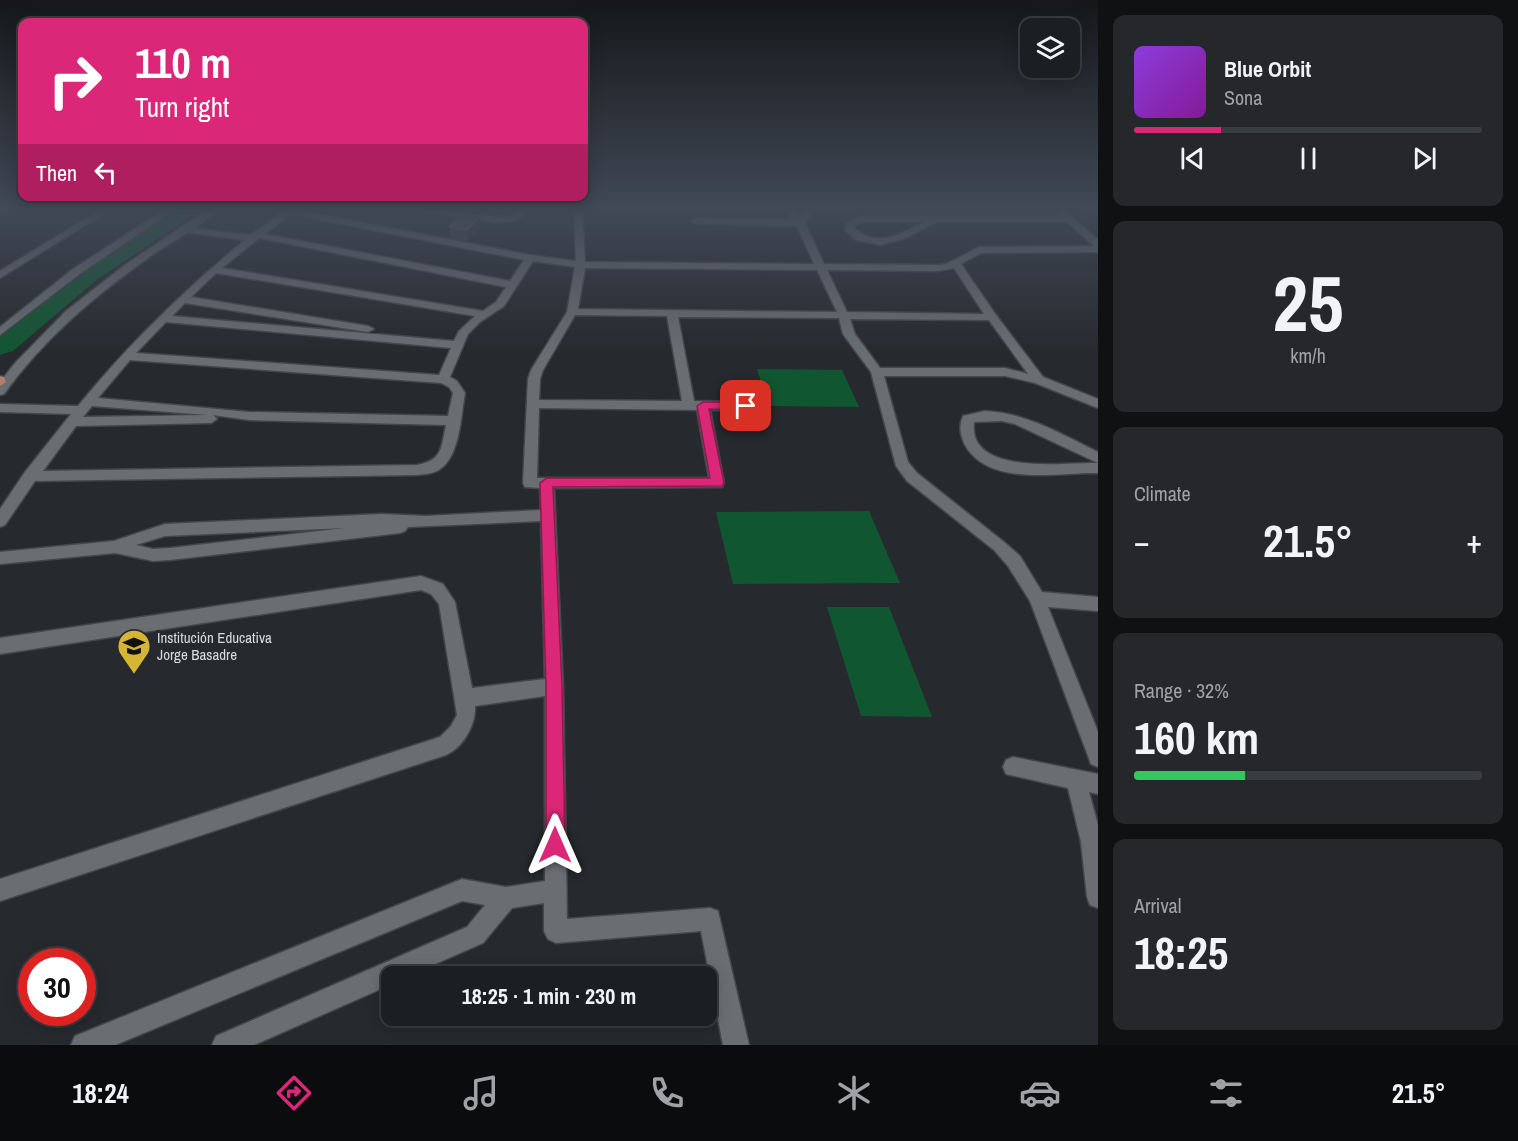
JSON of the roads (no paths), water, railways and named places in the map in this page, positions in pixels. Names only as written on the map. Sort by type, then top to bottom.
[{"type":"street","points":[[0,275],[30,257]]},
{"type":"street","points":[[0,332],[77,271],[99,257]]},
{"type":"street","points":[[0,391],[14,370],[64,321],[144,257]]},
{"type":"street","points":[[0,521],[30,476],[83,406],[126,356],[182,299],[231,257]]},
{"type":"street","points":[[340,257],[400,269],[513,285]]},
{"type":"street","points":[[524,257],[580,265],[938,268],[956,263],[967,257]]},
{"type":"street","points":[[580,257],[578,290],[572,312],[537,370],[533,404],[530,483],[717,483],[672,313]]},
{"type":"street","points":[[815,257],[843,314],[849,334],[877,372],[901,463],[912,477],[999,546],[1014,561],[1037,599],[1098,757]]},
{"type":"street","points":[[443,379],[463,333],[483,314],[500,304],[530,258]]},
{"type":"street","points":[[956,263],[992,317],[1039,380]]},
{"type":"street","points":[[214,270],[483,314]]},
{"type":"street","points":[[182,299],[457,345]]},
{"type":"street","points":[[572,312],[992,317]]},
{"type":"street","points":[[162,318],[457,345]]},
{"type":"street","points":[[30,476],[417,470],[434,467],[446,456],[459,393],[453,384],[443,379],[126,356]]},
{"type":"street","points":[[877,372],[1005,372],[1039,380],[1098,404]]},
{"type":"street","points":[[533,404],[746,406]]},
{"type":"street","points":[[0,408],[83,406],[213,411],[249,416]]},
{"type":"street","points":[[1098,458],[1021,420],[1003,414],[979,415],[968,419],[965,428],[968,440],[991,462],[1008,467],[1098,468]]},
{"type":"street","points":[[71,422],[249,416],[454,421]]},
{"type":"street","points":[[547,483],[554,686],[556,931],[710,919],[736,1045]]},
{"type":"street","points":[[115,548],[143,536],[165,530],[381,520],[426,522],[548,515]]},
{"type":"street","points":[[0,558],[115,548],[153,555],[171,554],[379,531],[426,522]]},
{"type":"street","points":[[0,646],[421,583],[437,589],[447,602],[465,698],[466,715],[458,733],[446,745],[0,890]]},
{"type":"street","points":[[1037,599],[1098,604]]},
{"type":"street","points":[[465,698],[554,686]]},
{"type":"street","points":[[1013,767],[1098,784]]},
{"type":"street","points":[[1076,780],[1092,842],[1098,897]]},
{"type":"street","points":[[84,1045],[462,890],[506,898],[556,890]]},
{"type":"street","points":[[225,1045],[476,935],[506,898]]},
{"type":"place","name":"Institución Educativa Jorge Basadre","points":[[134,675]]}]
